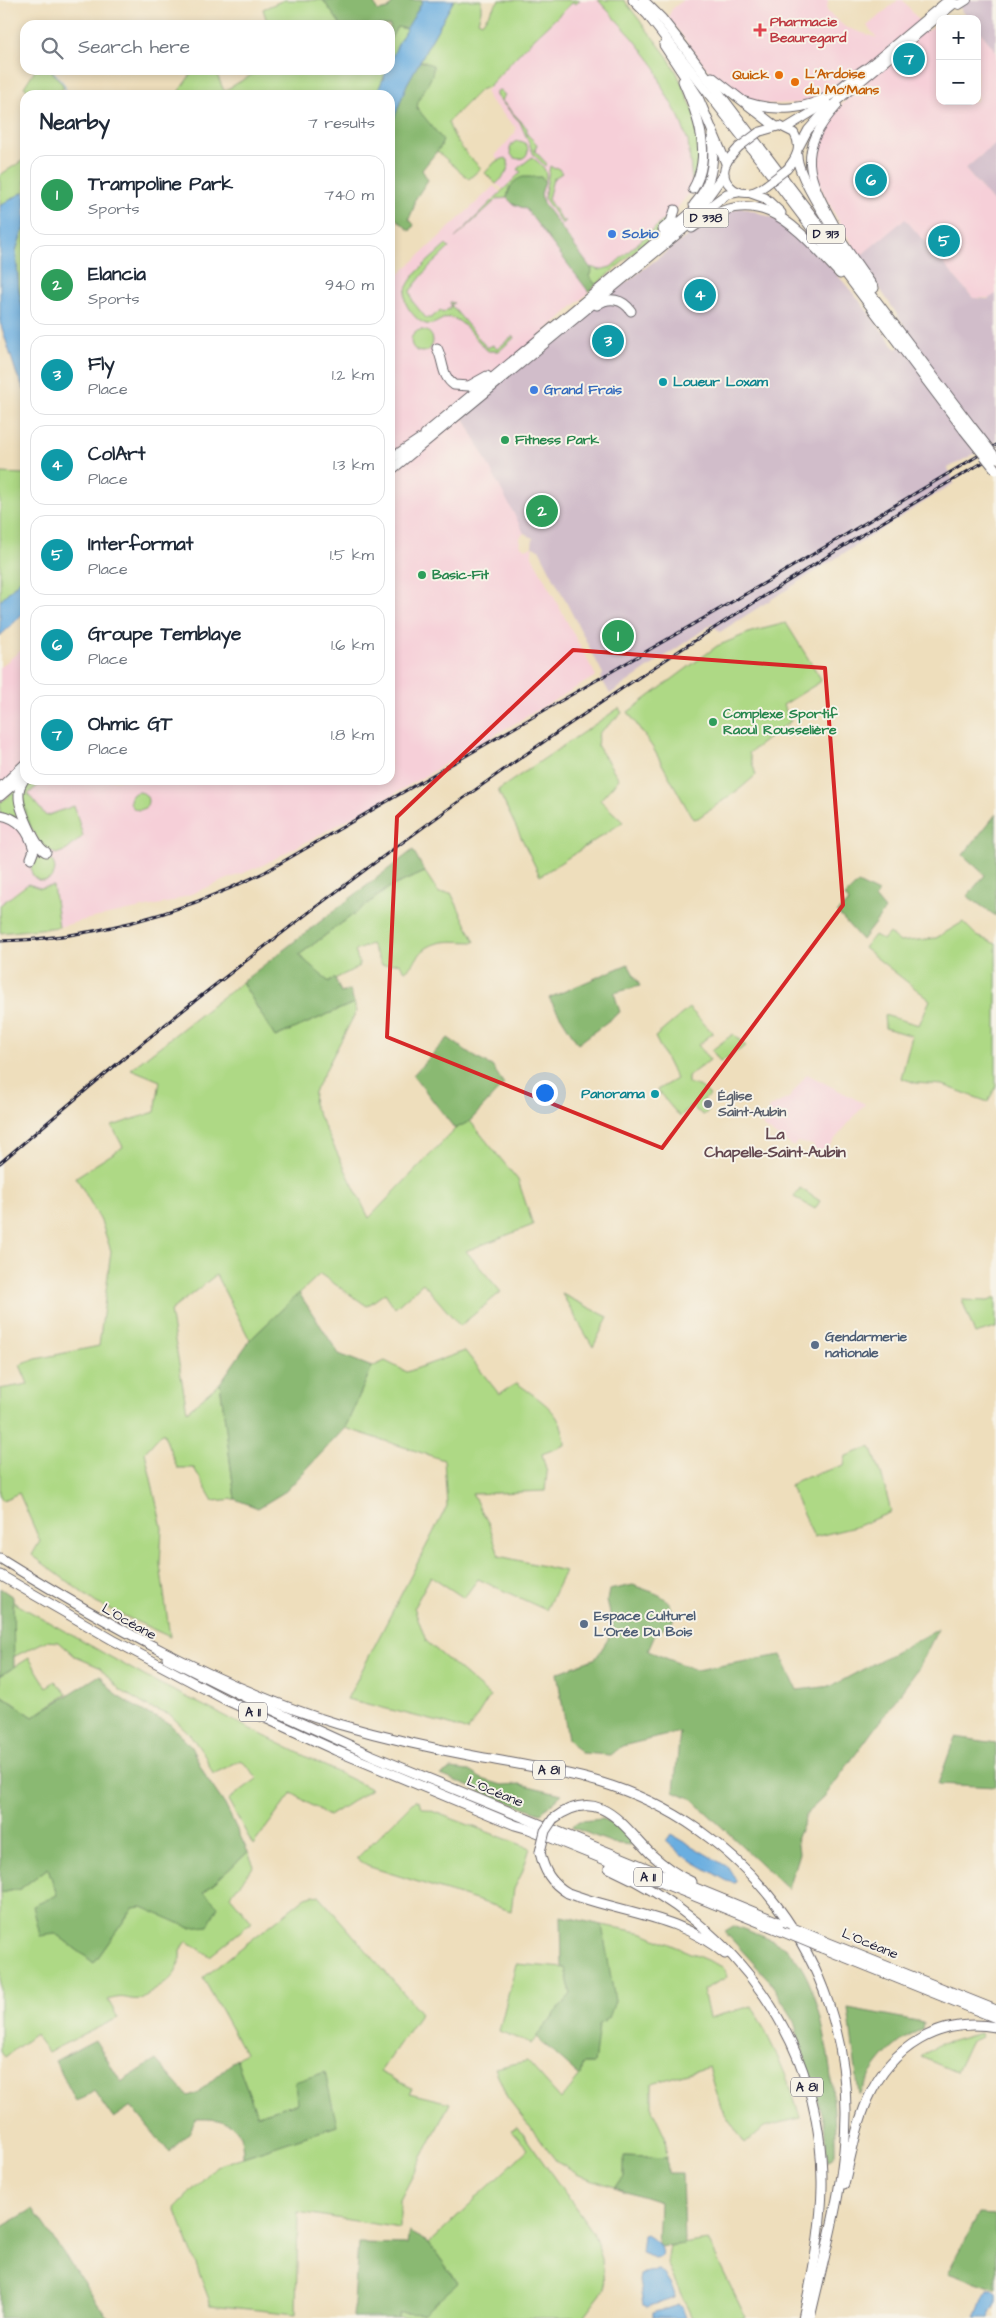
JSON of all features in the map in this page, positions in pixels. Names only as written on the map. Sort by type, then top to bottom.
[{"type":"highway","points":[[629,0],[664,44],[697,95],[710,128],[724,154],[726,163]]},
{"type":"highway","name":"D 313","points":[[633,0],[687,64],[860,291]]},
{"type":"highway","name":"D 313","points":[[643,0],[662,19],[684,47],[933,377]]},
{"type":"highway","points":[[664,44],[690,97],[702,138],[702,169],[693,189]]},
{"type":"highway","points":[[684,47],[688,48],[719,84],[775,126]]},
{"type":"highway","points":[[745,102],[777,109],[807,106],[832,94],[867,72]]},
{"type":"highway","points":[[661,238],[661,234],[696,203],[710,178],[713,157],[710,128]]},
{"type":"highway","name":"D 338","points":[[798,151],[804,177],[845,248],[924,360],[933,377],[996,470]]},
{"type":"highway","name":"D 338","points":[[395,460],[703,203],[724,174]]},
{"type":"highway","name":"D 338","points":[[395,467],[723,196],[738,192]]},
{"type":"highway","points":[[751,193],[768,201],[795,225],[815,248]]},
{"type":"highway","name":"D 338","points":[[606,293],[711,215],[731,207],[749,206],[770,211],[788,223],[851,286],[860,291],[968,428],[996,458]]},
{"type":"highway","points":[[643,252],[647,243],[671,222],[675,210]]},
{"type":"highway","points":[[572,321],[580,318],[601,302],[610,299],[625,304],[631,311]]},
{"type":"highway","points":[[437,348],[446,377],[454,385],[466,387],[477,383],[559,322]]},
{"type":"highway","points":[[395,456],[420,439]]},
{"type":"highway","points":[[0,788],[18,778]]},
{"type":"highway","points":[[0,796],[18,778]]},
{"type":"highway","points":[[18,778],[19,804],[39,846],[46,852]]},
{"type":"highway","points":[[2,816],[16,820],[27,832],[34,850],[31,858]]},
{"type":"highway","name":"A 81","points":[[0,1558],[138,1637],[216,1676],[299,1712],[394,1740],[561,1772],[608,1785],[631,1793],[679,1817],[735,1859],[772,1897],[806,1949],[827,1998],[841,2054],[846,2112],[843,2154],[838,2192],[810,2318]]},
{"type":"highway","name":"L’Océane","points":[[0,1563],[128,1638],[296,1722],[447,1788],[742,1907],[782,1928]]},
{"type":"highway","name":"L’Océane","points":[[0,1575],[113,1640],[242,1707],[334,1750],[515,1826],[529,1829],[996,2010]]},
{"type":"highway","points":[[742,1907],[734,1900],[686,1879],[663,1864],[619,1819],[603,1808],[579,1806],[567,1810],[553,1819],[545,1831],[540,1852],[545,1871],[561,1889],[577,1896],[657,1917],[690,1930],[728,1956],[765,1996]]},
{"type":"highway","name":"A 81","points":[[515,1826],[629,1877],[660,1894],[691,1916],[749,1972],[784,2028],[800,2063],[818,2131],[822,2186],[819,2230],[803,2318]]},
{"type":"highway","name":"L’Océane","points":[[823,1944],[996,2018]]},
{"type":"highway","points":[[812,2308],[859,2125],[876,2083],[894,2058],[905,2048],[928,2034],[941,2029],[971,2024],[996,2027]]},
{"type":"main road","points":[[786,128],[821,108],[951,1],[962,5],[967,0]]},
{"type":"main road","points":[[798,151],[795,136],[786,128],[775,126],[759,132],[739,147],[726,163],[724,174],[729,185],[738,192],[751,193],[766,185],[787,169],[798,151],[817,118],[855,86],[867,72]]},
{"type":"main road","name":"D 338","points":[[845,248],[844,242],[815,186],[810,159],[812,142],[818,129],[855,86]]},
{"type":"highlighted area","points":[[573,650],[825,668],[843,905],[662,1148],[387,1037],[397,817]]},
{"type":"shaded area","points":[[580,0],[598,0],[644,51],[656,69],[666,95],[676,101],[671,104],[678,117],[687,121],[692,140],[687,142],[692,151],[690,152],[693,189],[673,213],[596,285],[521,202],[496,184],[505,174],[509,163],[506,159],[499,160],[495,156],[515,133],[516,128],[488,98],[486,91],[525,47],[574,2],[576,4]]},
{"type":"shaded area","points":[[683,0],[828,0],[827,11],[845,27],[877,38],[867,26],[898,0],[903,0],[927,31],[936,25],[936,105],[981,105],[981,33],[996,51],[996,143],[965,169],[996,205],[996,294],[992,298],[973,298],[905,220],[859,257],[825,197],[815,175],[812,159],[818,135],[840,106],[856,89],[842,85],[809,103],[765,104],[746,98],[720,81],[706,68],[668,17],[672,9]]},
{"type":"shaded area","points":[[968,0],[996,0],[996,51],[981,33],[981,15],[966,15],[959,7]]},
{"type":"shaded area","points":[[996,143],[996,205],[965,169]]},
{"type":"shaded area","points":[[494,186],[513,204],[526,209],[589,292],[459,410],[523,527],[524,533],[520,537],[520,545],[525,549],[532,547],[532,556],[596,676],[384,800],[263,865],[171,902],[59,927],[53,886],[40,888],[23,886],[0,905],[0,667],[20,651],[20,785],[395,785],[395,278]]},
{"type":"shaded area","points":[[742,207],[782,221],[828,264],[859,300],[896,349],[912,337],[859,257],[905,219],[973,298],[988,299],[996,294],[996,442],[948,468],[954,483],[720,632],[712,624],[610,694],[601,678],[603,674],[539,549],[532,547],[533,538],[524,533],[459,409],[715,216]]},
{"type":"shaded area","points":[[807,1074],[865,1104],[823,1153],[818,1155],[813,1145],[797,1142],[794,1147],[763,1127],[770,1107],[789,1098]]},
{"type":"green space","points":[[284,0],[323,0],[337,20],[266,20],[263,9]]},
{"type":"green space","points":[[323,0],[372,0],[378,11],[388,9],[395,0],[423,0],[408,29],[397,27],[395,31],[395,20],[337,20]]},
{"type":"green space","points":[[454,0],[481,0],[481,11],[478,21],[482,23],[499,0],[580,0],[576,4],[573,2],[525,47],[488,87],[480,90],[448,122],[461,147],[481,168],[469,179],[437,151],[441,146],[417,108],[417,101],[429,81],[428,65],[424,61],[420,61]]},
{"type":"green space","points":[[598,0],[624,0],[667,56],[677,73],[694,113],[701,163],[692,181],[688,141],[679,117],[663,89],[655,66],[633,38]]},
{"type":"green space","points":[[397,27],[408,29],[395,53],[395,31]]},
{"type":"green space","points":[[420,61],[433,65],[429,82],[420,97],[417,108],[443,140],[441,146],[422,170],[428,180],[414,201],[414,207],[409,219],[414,225],[410,231],[395,218],[395,116],[407,84]]},
{"type":"green space","points":[[32,75],[55,75],[63,85],[63,89],[44,90],[42,88],[40,90],[28,90],[24,87]]},
{"type":"green space","points":[[190,75],[217,75],[224,90],[180,90]]},
{"type":"green space","points":[[251,75],[385,75],[378,90],[226,90]]},
{"type":"green space","points":[[500,90],[505,95],[501,100],[527,128],[527,134],[537,144],[535,151],[547,164],[545,166],[534,155],[520,122],[496,96],[496,91]]},
{"type":"green space","points":[[515,141],[523,141],[528,146],[526,157],[515,159],[510,154],[510,146]]},
{"type":"green space","points":[[532,157],[545,170],[545,181],[541,177],[509,188],[507,198],[497,199],[455,238],[521,172],[517,169]]},
{"type":"green space","points":[[505,158],[508,160],[507,170],[496,184],[485,173],[495,162]]},
{"type":"green space","points":[[20,162],[20,194],[0,206],[0,175]]},
{"type":"green space","points":[[550,166],[555,169],[557,167],[562,173],[553,179],[548,199],[562,221],[566,221],[562,224],[544,198]]},
{"type":"green space","points":[[541,177],[545,181],[541,194],[543,203],[592,270],[589,276],[596,285],[589,292],[526,209],[513,204],[507,198],[510,188],[519,178]]},
{"type":"green space","points":[[672,213],[670,221],[596,285],[589,276],[592,270],[591,267],[599,270],[611,267]]},
{"type":"green space","points":[[20,239],[20,296],[19,291],[16,251]]},
{"type":"green space","points":[[446,245],[449,248],[429,267],[410,291],[413,302],[426,318],[431,318],[441,310],[443,313],[451,307],[450,302],[454,303],[451,305],[487,348],[493,345],[497,349],[513,336],[514,338],[499,351],[488,351],[464,325],[455,319],[447,318],[433,324],[426,324],[416,318],[409,309],[405,300],[409,283],[423,266]]},
{"type":"green space","points":[[422,330],[430,333],[433,341],[430,349],[422,352],[414,349],[411,341],[414,333]]},
{"type":"green space","points":[[0,473],[20,474],[20,580],[0,601]]},
{"type":"green space","name":"Complexe Sportif Raoul Rousselière","points":[[786,623],[821,679],[820,682],[783,705],[791,721],[749,753],[756,775],[741,788],[698,818],[693,819],[653,748],[628,712],[717,646],[751,632]]},
{"type":"green space","points":[[619,708],[622,713],[599,733],[597,745],[619,779],[600,800],[623,822],[540,876],[498,790]]},
{"type":"green space","points":[[25,785],[39,785],[28,794],[46,816],[74,806],[83,836],[67,850],[56,854],[42,846],[26,814],[23,795]]},
{"type":"green space","points":[[20,786],[33,840],[0,813],[0,803]]},
{"type":"green space","points":[[139,792],[147,797],[148,801],[143,809],[139,810],[131,805],[130,801],[135,793]]},
{"type":"green space","points":[[996,814],[996,916],[967,896],[985,875],[963,855]]},
{"type":"green space","points":[[413,850],[425,872],[390,887],[299,955],[329,982],[335,978],[341,993],[350,990],[354,1003],[275,1037],[242,982]]},
{"type":"green space","points":[[43,857],[52,860],[55,869],[52,878],[43,881],[34,878],[31,869],[34,860]]},
{"type":"green space","points":[[425,872],[439,893],[451,893],[475,942],[442,942],[430,946],[405,971],[399,963],[382,965],[371,944],[355,951],[360,966],[329,982],[299,955],[390,887]]},
{"type":"green space","points":[[858,883],[878,893],[875,898],[885,910],[862,940],[837,912],[849,902],[845,896]]},
{"type":"green space","points":[[28,884],[40,888],[53,886],[59,927],[0,933],[0,905]]},
{"type":"green space","points":[[963,922],[977,936],[996,944],[996,1086],[988,1102],[943,1085],[916,1083],[901,1078],[912,1036],[885,1028],[884,1015],[919,1025],[930,1000],[864,948],[874,935],[883,940],[889,933],[900,942],[936,938]]},
{"type":"green space","points":[[628,964],[640,986],[614,993],[620,1012],[578,1044],[549,998]]},
{"type":"green space","points":[[242,982],[275,1037],[354,1003],[356,1012],[314,1092],[313,1104],[369,1218],[455,1129],[470,1121],[518,1180],[533,1225],[466,1251],[501,1292],[460,1326],[423,1283],[395,1308],[385,1293],[367,1306],[320,1274],[250,1340],[216,1275],[170,1311],[187,1411],[220,1383],[235,1499],[213,1501],[194,1468],[177,1468],[163,1432],[145,1452],[162,1528],[160,1564],[170,1637],[96,1603],[32,1555],[40,1541],[19,1493],[3,1500],[0,1496],[0,1389],[28,1384],[20,1365],[36,1359],[99,1346],[111,1251],[101,1221],[76,1177],[123,1147],[112,1126],[155,1112],[160,1081],[131,1069]]},
{"type":"green space","points":[[689,1008],[713,1033],[698,1045],[710,1060],[688,1076],[688,1083],[701,1087],[710,1095],[703,1100],[709,1111],[703,1115],[690,1106],[680,1117],[657,1090],[676,1079],[655,1037]]},
{"type":"green space","points":[[733,1034],[746,1046],[720,1062],[712,1050]]},
{"type":"green space","points":[[448,1038],[478,1059],[492,1066],[504,1084],[470,1121],[455,1129],[413,1075]]},
{"type":"green space","points":[[800,1188],[820,1201],[815,1209],[794,1197]]},
{"type":"green space","points":[[299,1293],[339,1354],[372,1367],[345,1428],[286,1491],[258,1508],[235,1499],[220,1383],[250,1340]]},
{"type":"green space","points":[[562,1294],[608,1317],[593,1347]]},
{"type":"green space","points":[[996,1298],[996,1328],[975,1334],[962,1300],[988,1301]]},
{"type":"green space","points":[[465,1351],[499,1394],[517,1383],[550,1408],[560,1424],[565,1445],[542,1454],[547,1473],[545,1491],[472,1494],[489,1524],[499,1556],[565,1571],[546,1610],[478,1579],[464,1598],[431,1576],[414,1607],[426,1641],[490,1696],[468,1731],[347,1699],[447,1506],[444,1460],[345,1428],[372,1367],[385,1361],[407,1372]]},
{"type":"green space","points":[[871,1447],[881,1473],[891,1512],[855,1527],[814,1537],[790,1486],[798,1480],[844,1465],[846,1456]]},
{"type":"green space","points":[[633,1585],[662,1597],[671,1606],[673,1612],[673,1621],[655,1635],[648,1651],[696,1670],[781,1655],[797,1690],[832,1686],[938,1629],[918,1669],[825,1796],[808,1812],[797,1837],[799,1853],[788,1889],[692,1799],[674,1791],[680,1732],[622,1746],[611,1755],[581,1753],[568,1739],[557,1673],[596,1658],[614,1630],[607,1601],[609,1590]]},
{"type":"green space","points":[[0,1588],[13,1597],[14,1667],[0,1676]]},
{"type":"green space","points":[[13,1602],[146,1677],[371,1789],[329,1816],[292,1793],[253,1845],[228,1800],[258,1778],[241,1760],[213,1774],[205,1756],[189,1733],[170,1715],[150,1708],[120,1690],[99,1667],[76,1657],[59,1642],[46,1641],[13,1657]]},
{"type":"green space","points":[[29,1658],[47,1687],[55,1681],[67,1694],[33,1717],[2,1695],[0,1697],[0,1676]]},
{"type":"green space","points":[[100,1675],[117,1696],[170,1724],[191,1747],[206,1777],[225,1805],[248,1852],[204,1892],[218,1906],[208,1926],[190,1928],[142,1907],[133,1908],[94,1963],[56,1934],[40,1936],[33,1906],[57,1895],[48,1868],[20,1889],[0,1893],[0,1697],[1,1695],[33,1717]]},
{"type":"green space","points":[[955,1737],[996,1743],[996,1787],[938,1784]]},
{"type":"green space","points":[[451,1769],[469,1771],[482,1779],[502,1785],[520,1784],[562,1794],[541,1813],[441,1775]]},
{"type":"green space","points":[[415,1800],[419,1802],[421,1807],[530,1848],[522,1873],[514,1889],[511,1911],[367,1866],[357,1858]]},
{"type":"green space","points":[[603,1819],[616,1824],[631,1840],[630,1845],[613,1843],[571,1827],[580,1821]]},
{"type":"green space","points":[[248,1852],[254,1866],[230,1896],[252,1922],[210,1956],[187,1941],[180,1951],[178,1968],[174,1975],[163,1985],[141,1999],[119,1998],[108,2000],[118,2018],[48,2052],[35,2034],[5,2057],[0,2051],[0,1893],[20,1889],[48,1868],[57,1895],[56,1934],[94,1963],[133,1908],[142,1906],[190,1928],[204,1892]]},
{"type":"green space","points":[[319,1896],[421,2013],[380,2072],[412,2088],[409,2093],[450,2103],[400,2200],[400,2228],[298,2212],[296,2314],[211,2305],[175,2208],[216,2166],[337,2126],[298,2103],[257,2115],[236,2059],[245,2053],[203,1978],[306,1897]]},
{"type":"green space","points":[[561,1916],[602,1925],[615,2001],[609,2018],[599,2025],[594,2064],[582,2064],[580,2076],[536,2037],[571,1994],[565,1968],[562,1967]]},
{"type":"green space","points":[[602,1925],[644,1933],[723,1967],[727,1977],[703,1990],[709,2018],[752,2006],[785,2075],[800,2118],[764,2127],[745,2144],[721,2108],[709,2067],[652,2083],[652,2109],[665,2136],[667,2158],[625,2156],[624,2178],[614,2187],[579,2175],[557,2162],[507,2097],[495,2068],[527,2061],[561,2099],[580,2076],[582,2064],[593,2064],[599,2025],[609,2018]]},
{"type":"green space","points":[[735,1926],[769,1939],[787,1950],[801,1966],[812,1988],[826,2045],[834,2106],[835,2154],[828,2162],[824,2123],[793,2018],[769,1980],[725,1932]]},
{"type":"green space","points":[[516,1964],[565,1968],[571,1994],[531,2044],[499,2031]]},
{"type":"green space","points":[[848,2008],[923,2022],[922,2029],[892,2048],[878,2064],[859,2094]]},
{"type":"green space","points":[[980,2033],[981,2037],[970,2042],[956,2072],[921,2057],[938,2045]]},
{"type":"green space","points":[[95,2040],[121,2082],[156,2060],[188,2096],[199,2092],[236,2059],[257,2115],[297,2103],[295,2082],[325,2072],[337,2126],[243,2157],[240,2137],[231,2125],[216,2120],[196,2119],[189,2133],[169,2152],[131,2106],[113,2118],[94,2091],[76,2101],[55,2061]]},
{"type":"green space","points":[[518,2127],[593,2232],[602,2259],[604,2289],[582,2318],[399,2318],[399,2313],[458,2283],[429,2243],[528,2149],[511,2130]]},
{"type":"green space","points":[[624,2156],[667,2158],[668,2173],[682,2173],[684,2244],[658,2247],[660,2202],[614,2187],[624,2178]]},
{"type":"green space","points":[[33,2209],[108,2318],[0,2318],[0,2228]]},
{"type":"green space","points":[[979,2214],[996,2215],[996,2289],[948,2272]]},
{"type":"green space","points":[[409,2232],[429,2243],[458,2283],[423,2314],[399,2313],[399,2318],[353,2318],[358,2243],[407,2244]]},
{"type":"green space","points":[[708,2240],[745,2318],[692,2318],[667,2264],[670,2246]]},
{"type":"water","points":[[423,0],[454,0],[407,84],[395,116],[395,90],[378,90],[385,75],[395,75],[395,51]]},
{"type":"water","points":[[20,194],[20,239],[16,251],[20,296],[20,381],[0,322],[0,206]]},
{"type":"water","points":[[20,580],[20,617],[0,636],[0,601]]},
{"type":"water","points":[[671,1834],[728,1867],[736,1880],[735,1883],[727,1881],[682,1855],[666,1841]]},
{"type":"water","points":[[646,2234],[660,2246],[661,2257],[655,2258],[641,2253],[643,2235]]},
{"type":"water","points":[[659,2270],[670,2282],[675,2298],[648,2307],[643,2305],[639,2281],[640,2275],[648,2271]]},
{"type":"water","points":[[988,2290],[993,2290],[996,2293],[996,2304],[989,2318],[975,2318],[983,2296]]},
{"type":"water","points":[[678,2305],[682,2307],[686,2318],[653,2318],[653,2313]]},
{"type":"waterway","points":[[56,75],[64,84],[66,90]]},
{"type":"railway","points":[[0,941],[69,935],[136,921],[202,900],[265,872],[768,581],[996,445]]},
{"type":"railway","points":[[0,1163],[199,998],[417,831],[612,695],[744,609],[869,530],[996,455]]},
{"type":"place","name":"Pharmacie Beauregard","points":[[760,30]]},
{"type":"place","name":"Ohmic GT","points":[[909,59]]},
{"type":"place","name":"Quick","points":[[779,75]]},
{"type":"place","name":"L'Ardoise du Mo'Mans","points":[[795,82]]},
{"type":"place","name":"Groupe Temblaye","points":[[871,180]]},
{"type":"place","name":"So.bio","points":[[612,234]]},
{"type":"place","name":"Interformat","points":[[944,241]]},
{"type":"place","name":"ColArt","points":[[700,295]]},
{"type":"place","name":"Fly","points":[[608,341]]},
{"type":"place","name":"Loueur Loxam","points":[[663,382]]},
{"type":"place","name":"Grand Frais","points":[[534,390]]},
{"type":"place","name":"Fitness Park","points":[[505,440]]},
{"type":"place","name":"Elancia","points":[[542,511]]},
{"type":"place","name":"Basic-Fit","points":[[422,575]]},
{"type":"place","name":"Trampoline Park","points":[[618,636]]},
{"type":"place","name":"Complexe Sportif Raoul Rousselière","points":[[713,722]]},
{"type":"place","name":"Panorama","points":[[655,1094]]},
{"type":"place","name":"Église Saint-Aubin","points":[[708,1104]]},
{"type":"place","name":"Gendarmerie nationale","points":[[815,1345]]},
{"type":"place","name":"Espace Culturel L'Orée Du Bois","points":[[584,1624]]},
{"type":"district","name":"La Chapelle-Saint-Aubin","points":[[775,1143]]}]
